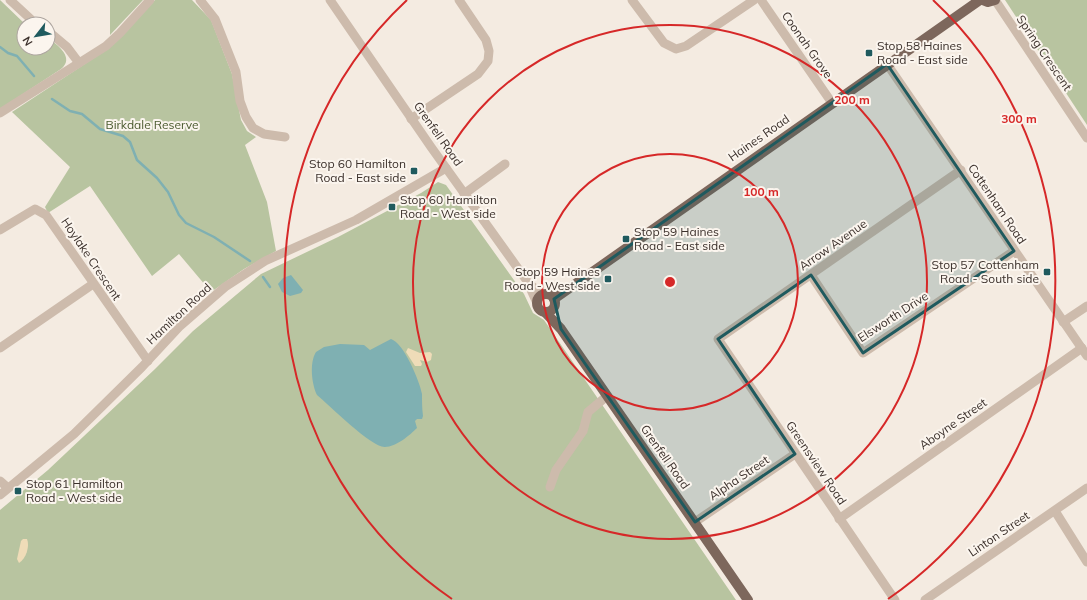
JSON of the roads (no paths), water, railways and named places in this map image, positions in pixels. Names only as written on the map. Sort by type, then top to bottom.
[{"type":"main road","name":"Haines Road","points":[[551,306],[832,103],[981,0]]},
{"type":"main road","points":[[981,0],[988,2],[995,0]]},
{"type":"main road","points":[[548,294],[551,306],[540,311],[539,298],[548,294]]},
{"type":"main road","name":"Grenfell Road","points":[[551,306],[561,329],[748,600]]},
{"type":"street","points":[[10,0],[27,16]]},
{"type":"street","points":[[0,113],[106,46],[150,0]]},
{"type":"street","points":[[200,0],[215,19],[234,66],[240,101],[246,117],[253,128],[264,134],[285,137]]},
{"type":"street","name":"Grenfell Road","points":[[330,0],[411,119],[539,298]]},
{"type":"street","points":[[411,119],[478,74],[488,62],[489,51],[486,40],[459,0]]},
{"type":"street","points":[[632,0],[664,44],[676,49],[686,46],[754,0]]},
{"type":"street","name":"Coonah Grove","points":[[761,0],[832,103]]},
{"type":"street","name":"Spring Crescent","points":[[995,0],[1087,138]]},
{"type":"street","points":[[56,38],[67,47],[79,63]]},
{"type":"street","name":"Cottenham Road","points":[[887,64],[1087,356]]},
{"type":"street","points":[[464,194],[505,164]]},
{"type":"street","name":"Hamilton Road","points":[[0,495],[74,434],[202,306],[245,274],[265,261],[356,220],[446,168]]},
{"type":"street","name":"Arrow Avenue","points":[[718,338],[961,170]]},
{"type":"street","name":"Hoylake Crescent","points":[[0,230],[30,211],[35,209],[41,211],[53,225],[148,361]]},
{"type":"street","name":"Elsworth Drive","points":[[811,275],[863,354],[1014,251]]},
{"type":"street","points":[[0,348],[93,284]]},
{"type":"street","points":[[1064,322],[1087,306]]},
{"type":"street","name":"Greensview Road","points":[[718,338],[895,600]]},
{"type":"street","name":"Aboyne Street","points":[[839,519],[1082,348]]},
{"type":"street","points":[[550,487],[556,470],[583,431],[588,412],[607,396]]},
{"type":"street","name":"Alpha Street","points":[[695,522],[795,454]]},
{"type":"street","points":[[0,481],[8,488]]},
{"type":"street","name":"Linton Street","points":[[925,600],[1087,488]]},
{"type":"street","points":[[1055,511],[1087,562]]},
{"type":"water","points":[[291,275],[303,290],[301,293],[290,296],[282,292],[278,284],[283,278]]},
{"type":"water","points":[[391,339],[401,348],[415,372],[422,394],[423,416],[422,419],[417,419],[415,421],[417,428],[411,434],[394,445],[385,447],[371,441],[361,434],[317,395],[313,380],[312,362],[316,352],[324,347],[340,344],[364,345],[370,350]]},
{"type":"waterway","points":[[0,47],[8,53],[17,56],[34,76]]},
{"type":"waterway","points":[[52,99],[70,111],[82,114],[100,129],[123,136],[130,142],[137,160],[157,178],[168,192],[179,215],[186,223],[214,237],[250,261]]},
{"type":"waterway","points":[[263,277],[270,287]]},
{"type":"place","name":"Stop 58 Haines Road - East side","points":[[869,53]]},
{"type":"place","name":"Stop 60 Hamilton Road - East side","points":[[414,171]]},
{"type":"place","name":"Stop 60 Hamilton Road - West side","points":[[392,207]]},
{"type":"place","name":"Stop 59 Haines Road - East side","points":[[626,239]]},
{"type":"place","name":"Stop 57 Cottenham Road - South side","points":[[1047,272]]},
{"type":"place","name":"Stop 59 Haines Road - West side","points":[[608,279]]},
{"type":"place","name":"Stop 61 Hamilton Road - West side","points":[[18,491]]},
{"type":"park label","name":"Birkdale Reserve","points":[[152,125]]}]
